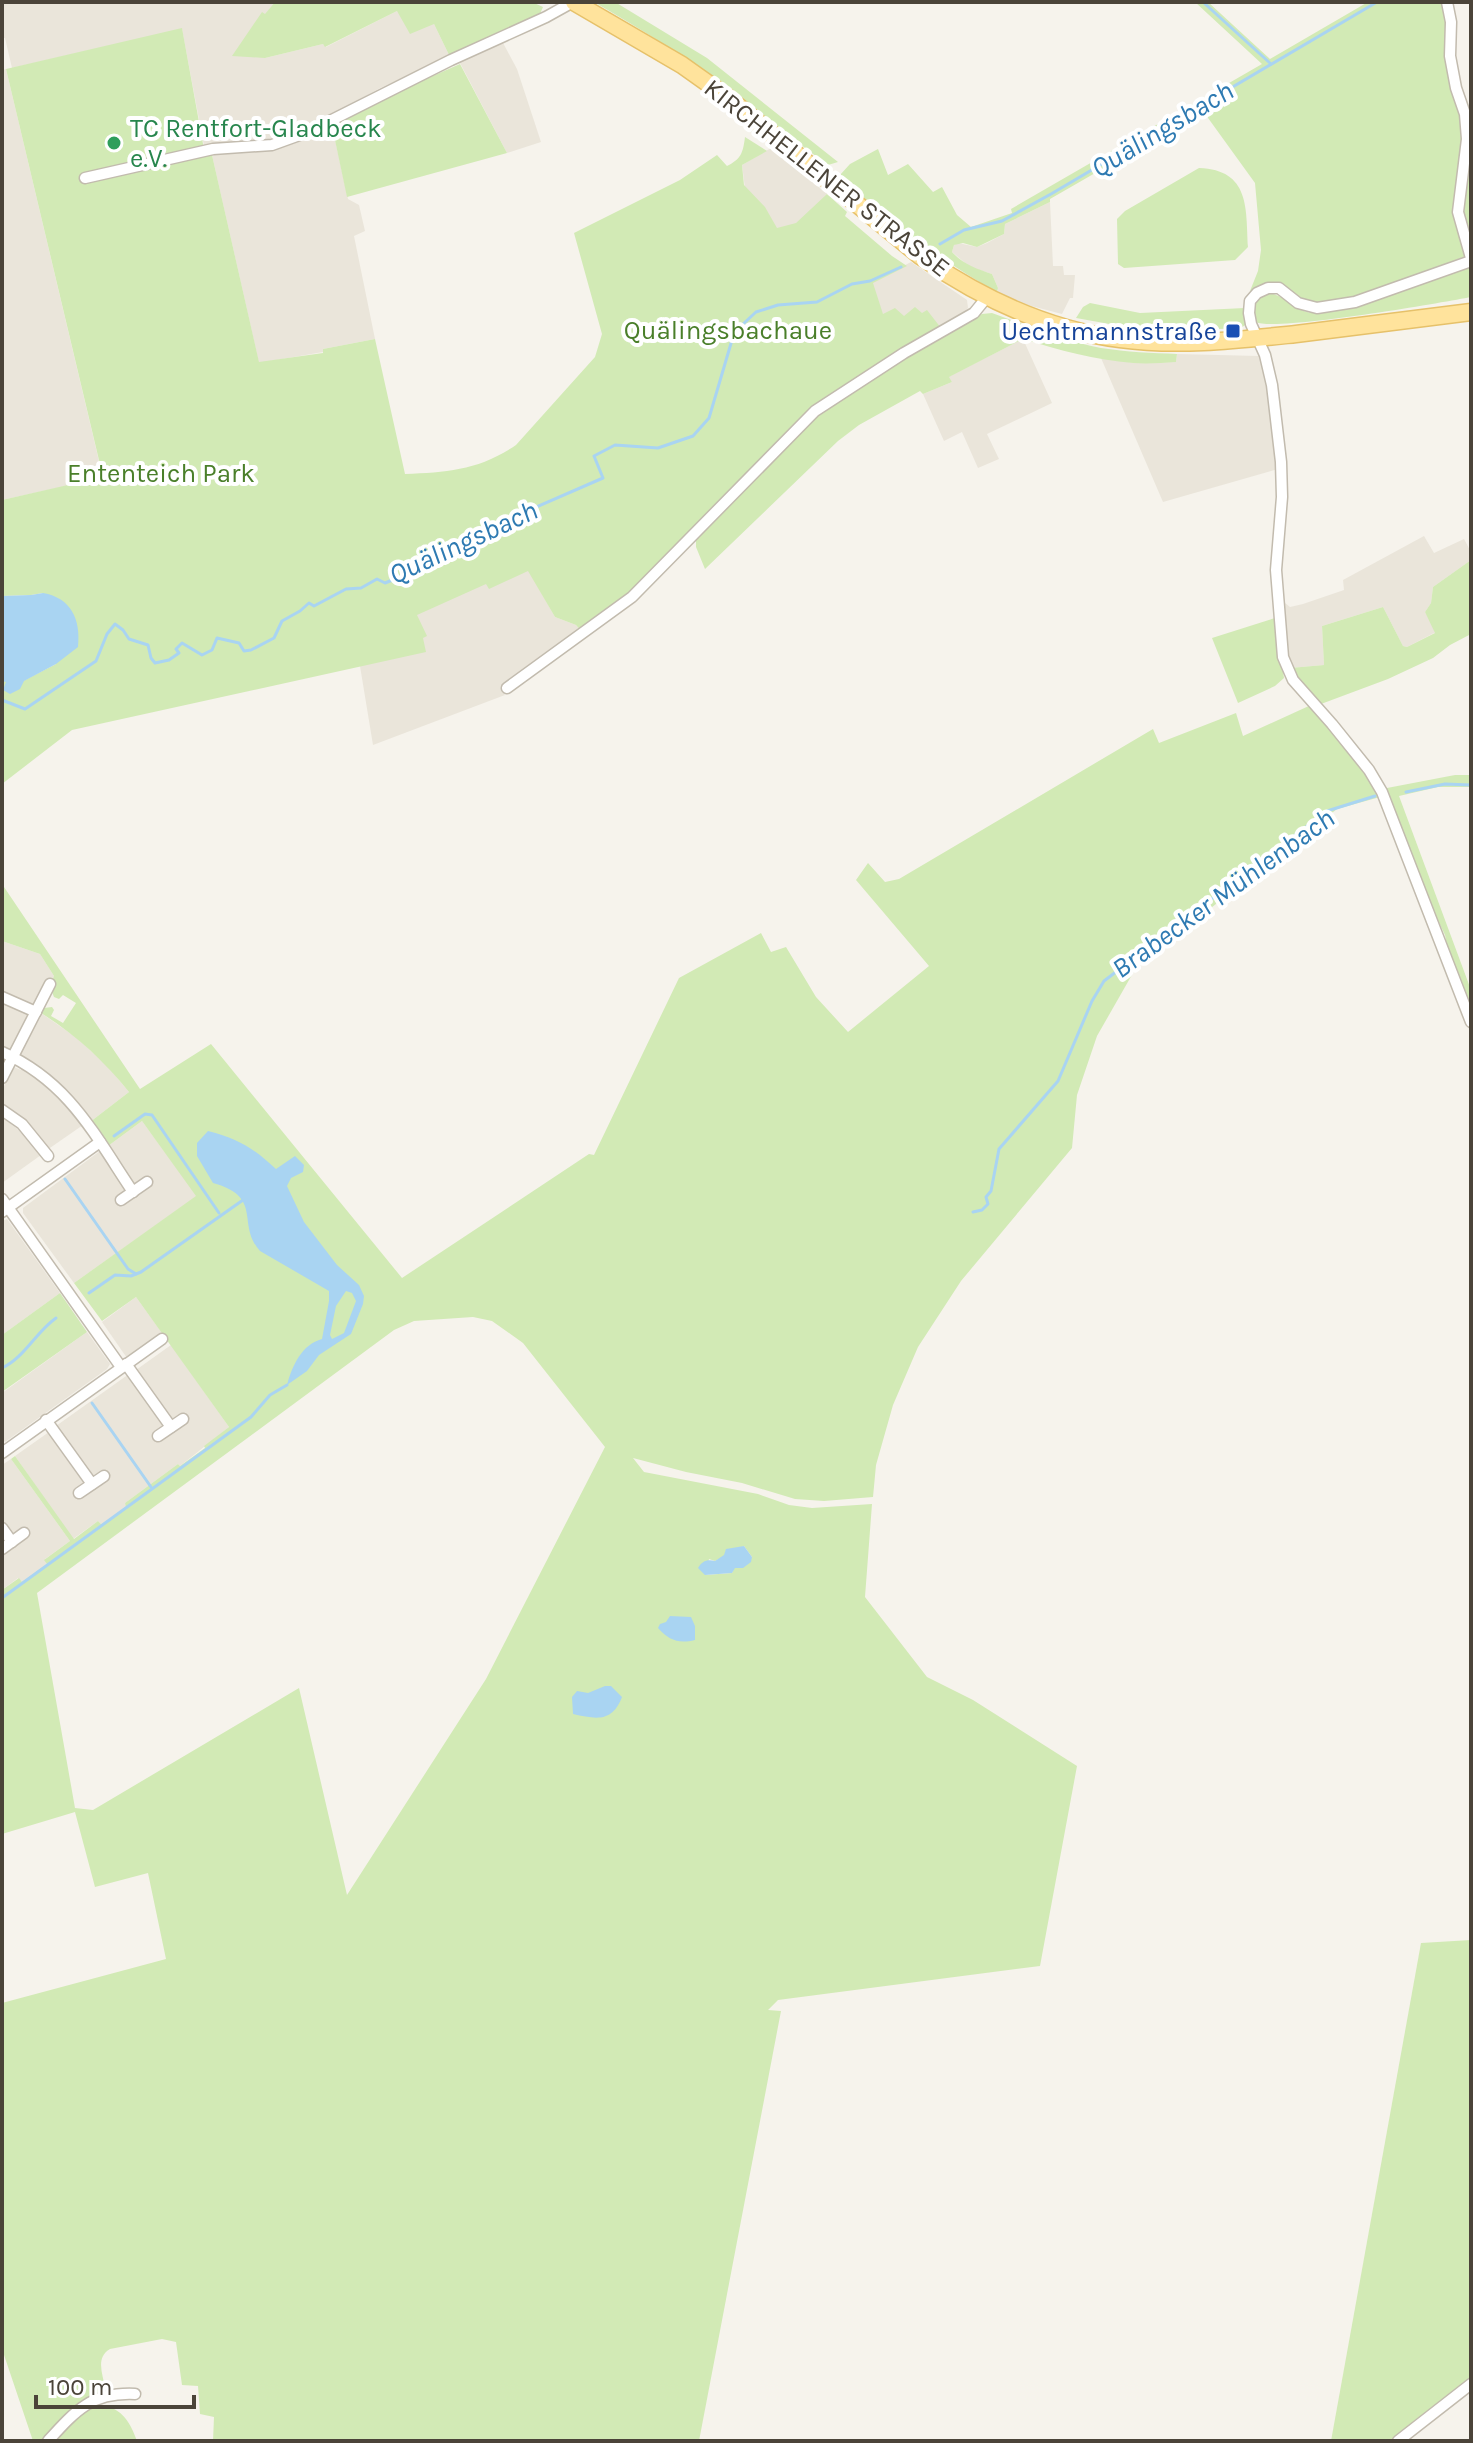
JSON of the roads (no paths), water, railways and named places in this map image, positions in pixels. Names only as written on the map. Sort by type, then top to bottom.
[{"type":"main road","name":"KIRCHHELLENER STRASSE","points":[[573,2],[694,73],[727,97],[920,256],[948,275],[987,297],[1052,324],[1118,339],[1171,343],[1257,338],[1471,312]]},
{"type":"street","points":[[85,178],[213,149],[272,145],[308,132],[573,2]]},
{"type":"street","points":[[1447,2],[1451,22],[1450,56],[1465,114],[1467,139],[1458,212],[1471,260],[1355,302],[1317,308],[1298,303],[1279,288],[1268,288],[1250,301],[1249,313],[1265,355],[1272,385],[1281,462],[1282,497],[1276,570],[1283,657],[1293,680],[1360,758],[1382,792],[1471,1022]]},
{"type":"street","points":[[507,688],[632,597],[815,411],[904,353],[974,313],[987,297]]},
{"type":"street","points":[[2,1078],[7,1054],[36,1012],[50,984]]},
{"type":"street","points":[[2,997],[36,1012]]},
{"type":"street","points":[[7,1054],[42,1075],[71,1101],[133,1192]]},
{"type":"street","points":[[2,1110],[22,1124],[48,1156]]},
{"type":"street","points":[[100,1142],[4,1206],[171,1427]]},
{"type":"street","points":[[121,1200],[147,1182]]},
{"type":"street","points":[[2,1453],[162,1339]]},
{"type":"street","points":[[158,1436],[183,1419]]},
{"type":"street","points":[[46,1420],[92,1484]]},
{"type":"street","points":[[79,1493],[104,1476]]},
{"type":"street","points":[[2,1528],[7,1545],[24,1533]]},
{"type":"street","points":[[1398,2441],[1471,2384]]},
{"type":"street","points":[[48,2441],[88,2403],[114,2393],[135,2394]]},
{"type":"water","points":[[43,593],[61,600],[72,611],[78,627],[78,647],[56,664],[24,681],[20,689],[10,694],[3,690],[6,682],[2,681],[2,596]]},
{"type":"water","points":[[208,1131],[219,1134],[245,1145],[276,1169],[295,1156],[304,1165],[303,1172],[291,1178],[287,1186],[304,1222],[337,1265],[359,1285],[364,1296],[351,1334],[319,1355],[307,1371],[287,1385],[299,1357],[309,1346],[322,1339],[329,1291],[260,1251],[253,1241],[244,1204],[229,1189],[213,1183],[197,1156],[197,1143]],"holes":[[[346,1291],[352,1293],[356,1301],[344,1333],[332,1339],[330,1335],[336,1306]]]},
{"type":"water","points":[[744,1546],[752,1557],[743,1568],[735,1568],[732,1573],[705,1575],[698,1568],[705,1561],[715,1561],[724,1555],[726,1549]]},
{"type":"water","points":[[670,1616],[691,1617],[695,1640],[679,1641],[662,1632],[658,1628],[660,1624]]},
{"type":"water","points":[[611,1686],[622,1697],[613,1711],[596,1718],[573,1714],[572,1697],[577,1691],[588,1693]]},
{"type":"waterway","points":[[1203,2],[1271,64]]},
{"type":"waterway","name":"Quälingsbach","points":[[940,244],[964,230],[1002,221],[1051,194],[1377,2]]},
{"type":"waterway","name":"Quälingsbach","points":[[2,700],[25,709],[96,661],[107,634],[115,624],[129,639],[148,645],[155,663],[169,660],[179,653],[176,649],[182,643],[202,655],[212,650],[217,638],[239,643],[244,651],[251,650],[274,638],[282,621],[309,603],[314,606],[346,589],[361,588],[377,579],[385,583],[400,577],[419,558],[603,478],[594,456],[615,445],[658,448],[693,436],[709,418],[732,340],[756,312],[778,305],[817,302],[852,284],[870,281],[901,267]]},
{"type":"waterway","name":"Brabecker Mühlenbach","points":[[1406,792],[1445,784],[1471,785]]},
{"type":"waterway","name":"Brabecker Mühlenbach","points":[[973,1212],[982,1210],[988,1204],[986,1197],[991,1191],[999,1149],[1058,1081],[1092,1001],[1104,981],[1327,811],[1375,796]]},
{"type":"waterway","points":[[114,1136],[145,1114],[152,1115],[219,1213]]},
{"type":"waterway","points":[[65,1179],[128,1269],[136,1274]]},
{"type":"waterway","points":[[89,1293],[115,1275],[131,1276],[141,1272],[243,1200]]},
{"type":"waterway","points":[[2,1368],[17,1358],[56,1318]]},
{"type":"waterway","points":[[2,1598],[251,1417],[270,1395],[287,1385]]},
{"type":"waterway","points":[[92,1403],[151,1487]]},
{"type":"place","name":"TC Rentfort-Gladbeck e.V.","points":[[114,143]]},
{"type":"place","name":"Uechtmannstraße","points":[[1233,331]]},
{"type":"park label","name":"Quälingsbachaue","points":[[728,330]]},
{"type":"park label","name":"Ententeich Park","points":[[161,473]]}]
